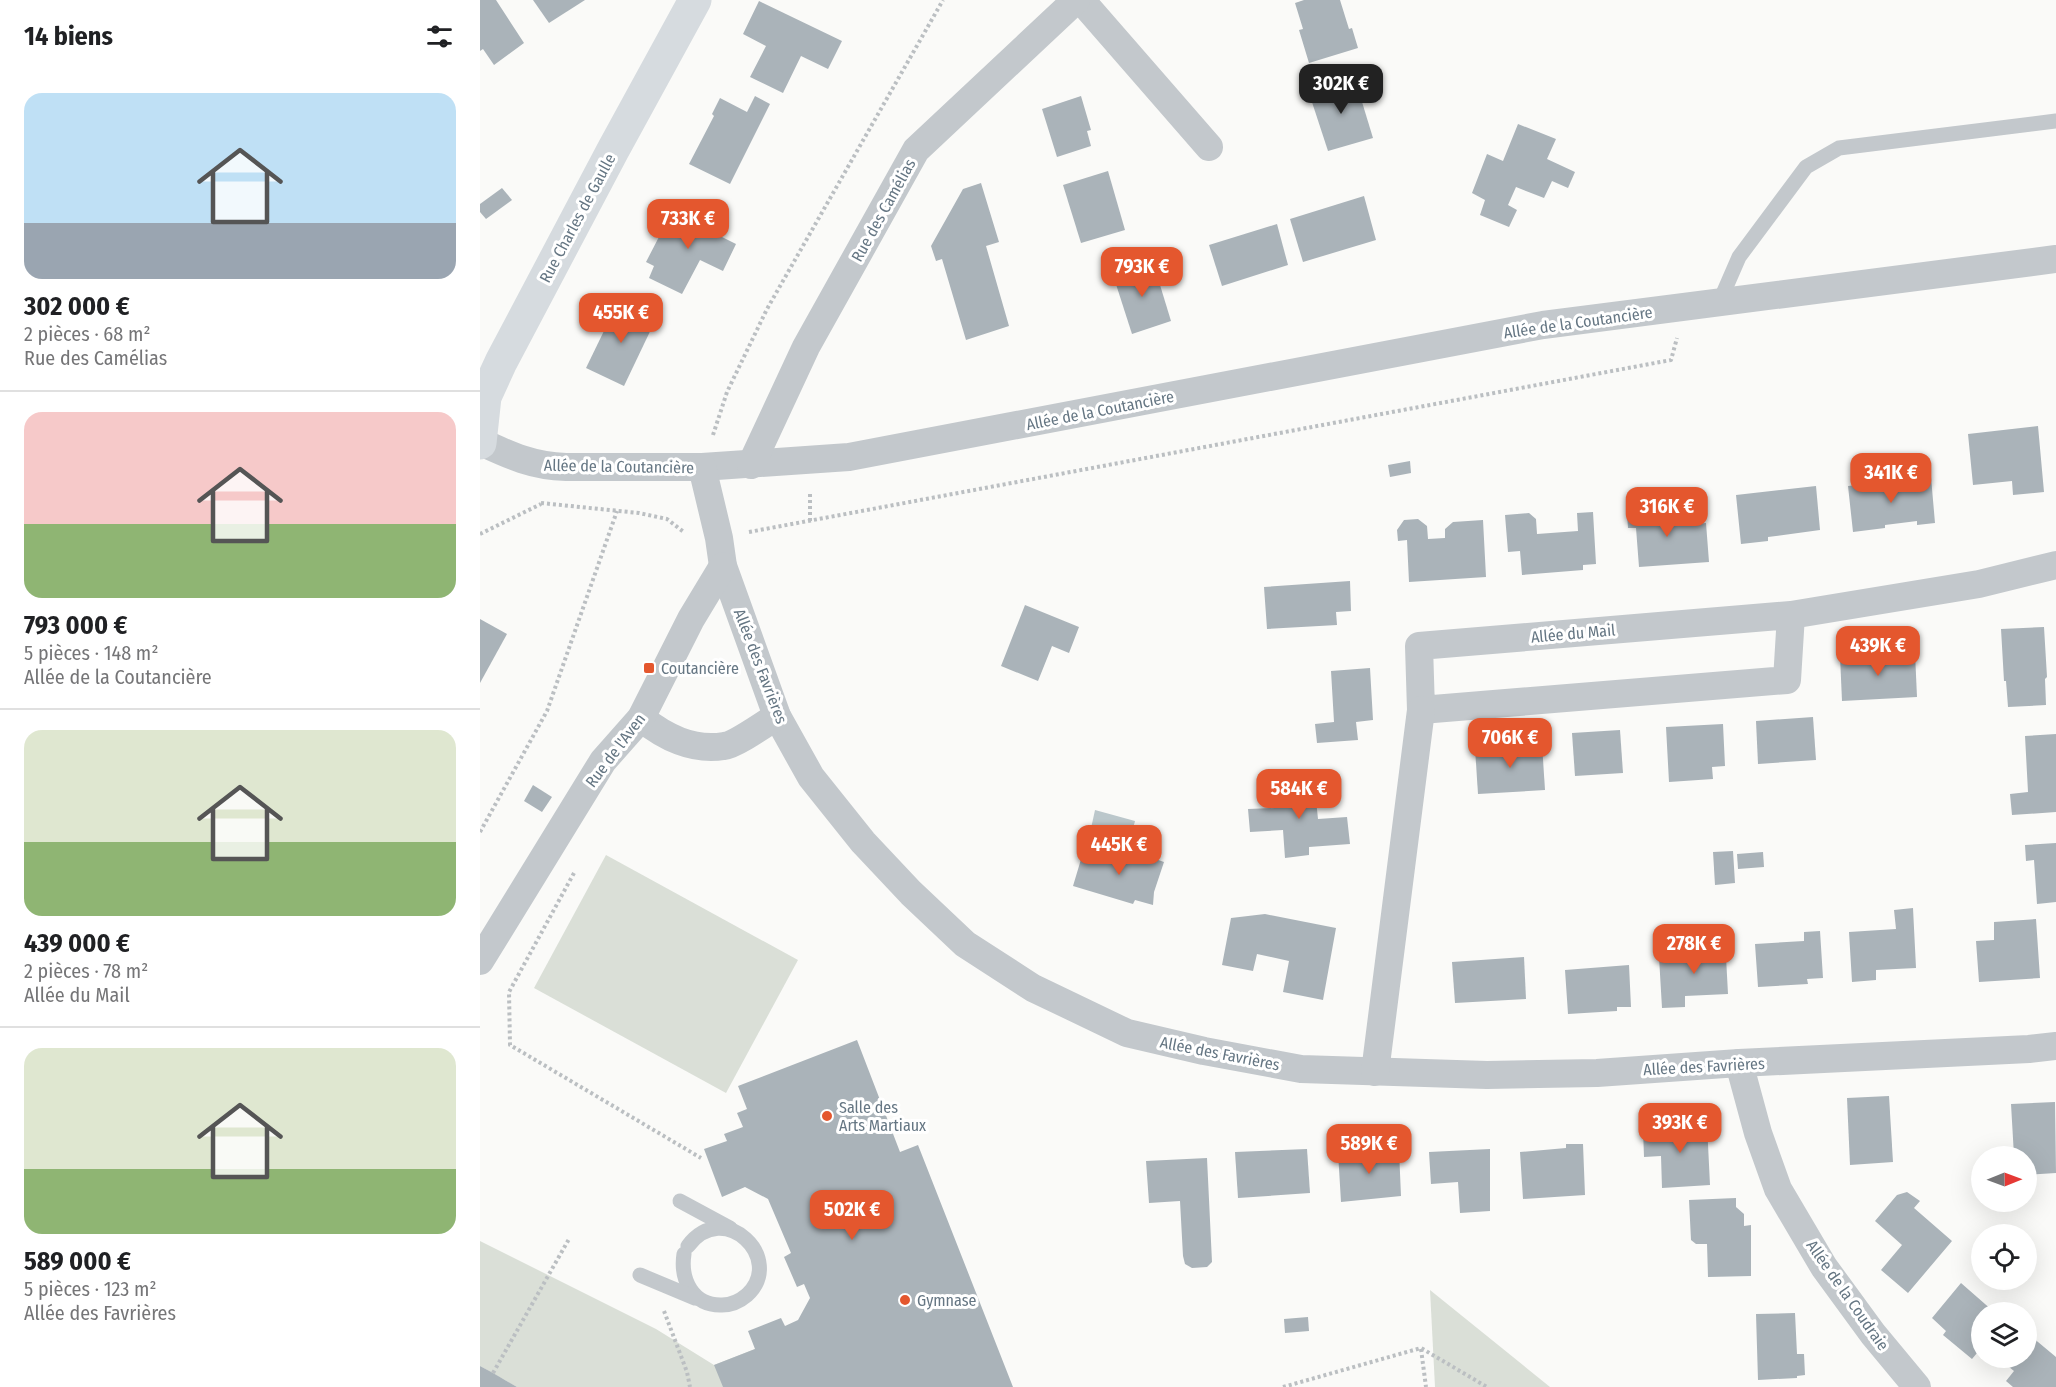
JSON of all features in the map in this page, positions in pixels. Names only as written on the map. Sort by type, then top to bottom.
[{"type":"street","name":"Rue Charles de Gaulle","points":[[480,442],[485,397],[501,362],[695,0]]},
{"type":"street","name":"Rue des Camélias","points":[[751,465],[806,347],[916,150],[1076,0]]},
{"type":"street","points":[[1081,0],[1209,147]]},
{"type":"street","name":"Allée de la Coutancière","points":[[480,442],[523,461],[544,466],[702,467],[849,458],[1543,325],[2056,259]]},
{"type":"street","name":"Allée des Favrières","points":[[702,467],[719,538],[723,566],[777,716],[811,777],[871,850],[911,893],[965,944],[1033,988],[1127,1034],[1301,1069],[1520,1075],[1597,1073],[2056,1046]]},
{"type":"street","name":"Rue de l'Aven","points":[[480,961],[603,761],[641,718],[691,619],[723,566]]},
{"type":"street","name":"Allée du Mail","points":[[1375,1072],[1421,710],[1419,646],[1791,615],[1979,584],[2056,566]]},
{"type":"street","points":[[1421,710],[1787,680],[1791,615]]},
{"type":"street","points":[[641,718],[657,731],[687,745],[725,746],[777,716]]},
{"type":"street","name":"Allée de la Coudraie","points":[[1739,1063],[1758,1133],[1778,1190],[1824,1267],[1873,1334],[1917,1387]]},
{"type":"lane","points":[[1719,303],[1739,257],[1806,167],[1819,158],[1839,148],[2056,121]]},
{"type":"lane","points":[[680,1201],[738,1233],[753,1246],[757,1255],[759,1265],[755,1284],[749,1293],[735,1303],[718,1305],[702,1301],[689,1289],[683,1272],[686,1250],[694,1239],[709,1230],[719,1228],[738,1233]]},
{"type":"lane","points":[[640,1275],[710,1304]]},
{"type":"path","points":[[702,467],[728,392],[767,309],[943,0]]},
{"type":"path","points":[[480,534],[541,503],[639,513],[667,519],[697,542],[1671,360],[1684,307]]},
{"type":"path","points":[[480,832],[547,711],[617,511]]},
{"type":"path","points":[[576,870],[509,992],[510,1045],[701,1158]]},
{"type":"path","points":[[493,1373],[569,1239]]},
{"type":"path","points":[[640,1275],[659,1299],[687,1372],[690,1387]]},
{"type":"path","points":[[1283,1387],[1421,1348],[1486,1386]]},
{"type":"path","points":[[1421,1348],[1426,1387]]},
{"type":"shaded area","points":[[1095,810],[1135,821],[1129,844],[1090,833]]},
{"type":"shaded area","points":[[606,855],[798,960],[726,1093],[534,988]]},
{"type":"shaded area","points":[[480,1241],[656,1329],[714,1365],[788,1336],[808,1387],[517,1387],[480,1366]]},
{"type":"shaded area","points":[[1430,1290],[1550,1387],[1435,1387]]},
{"type":"building","points":[[480,0],[496,0],[524,43],[494,65],[483,49],[480,51]]},
{"type":"building","points":[[533,0],[585,0],[549,23]]},
{"type":"building","points":[[1304,0],[1340,0],[1358,48],[1309,63],[1299,30],[1303,29],[1295,3]]},
{"type":"building","points":[[759,1],[842,41],[828,69],[801,56],[783,93],[750,77],[766,46],[743,34]]},
{"type":"building","points":[[1355,79],[1373,138],[1328,151],[1309,93]]},
{"type":"building","points":[[755,96],[770,104],[730,184],[689,164],[714,116],[712,114],[720,98],[747,112]]},
{"type":"building","points":[[1081,96],[1091,130],[1087,131],[1091,146],[1057,157],[1042,109]]},
{"type":"building","points":[[1518,124],[1556,139],[1547,159],[1575,172],[1568,188],[1552,181],[1544,198],[1516,187],[1508,205],[1517,210],[1509,227],[1480,215],[1485,200],[1472,193],[1487,154],[1503,161]]},
{"type":"building","points":[[1108,171],[1125,230],[1081,243],[1063,185]]},
{"type":"building","points":[[981,183],[999,242],[986,246],[1009,326],[966,340],[942,259],[936,261],[931,246],[963,189]]},
{"type":"building","points":[[502,188],[512,200],[486,219],[480,212],[480,204]]},
{"type":"building","points":[[1364,196],[1376,240],[1303,262],[1290,219]]},
{"type":"building","points":[[686,204],[718,220],[712,232],[736,244],[723,271],[700,260],[682,294],[649,278],[654,266],[646,262],[661,233],[669,237]]},
{"type":"building","points":[[1277,224],[1288,265],[1222,286],[1209,245]]},
{"type":"building","points":[[1153,262],[1171,321],[1132,334],[1113,275]]},
{"type":"building","points":[[618,302],[655,321],[624,386],[586,368]]},
{"type":"building","points":[[2038,426],[2044,492],[2013,495],[2012,481],[1973,485],[1968,434]]},
{"type":"building","points":[[1410,461],[1411,473],[1390,477],[1388,465]]},
{"type":"building","points":[[1931,477],[1935,523],[1917,525],[1917,521],[1853,532],[1848,486]]},
{"type":"building","points":[[1816,486],[1820,530],[1768,537],[1768,541],[1741,544],[1736,495]]},
{"type":"building","points":[[1668,505],[1670,526],[1706,523],[1709,562],[1639,567],[1636,528],[1628,528],[1627,514],[1632,507]]},
{"type":"building","points":[[1593,512],[1596,564],[1583,565],[1583,570],[1522,575],[1520,551],[1508,552],[1505,515],[1529,513],[1536,519],[1537,534],[1578,531],[1577,513]]},
{"type":"building","points":[[1418,519],[1427,526],[1428,539],[1445,538],[1445,529],[1453,522],[1483,520],[1486,577],[1409,582],[1407,540],[1398,541],[1397,530],[1404,520]]},
{"type":"building","points":[[1350,581],[1351,611],[1336,612],[1337,625],[1267,629],[1264,587]]},
{"type":"building","points":[[1025,605],[1079,627],[1069,653],[1052,646],[1038,681],[1001,666]]},
{"type":"building","points":[[480,619],[507,634],[480,683]]},
{"type":"building","points":[[2044,627],[2046,705],[2008,707],[2001,629]]},
{"type":"building","points":[[1915,653],[1917,697],[1842,701],[1840,656]]},
{"type":"building","points":[[1370,668],[1373,720],[1356,722],[1358,740],[1317,743],[1315,724],[1334,722],[1331,671]]},
{"type":"building","points":[[1813,717],[1816,760],[1758,764],[1756,721]]},
{"type":"building","points":[[1723,724],[1725,766],[1712,767],[1713,779],[1669,782],[1666,727]]},
{"type":"building","points":[[1620,730],[1623,773],[1575,776],[1572,733]]},
{"type":"building","points":[[2056,734],[2056,812],[2012,815],[2010,794],[2028,792],[2025,736]]},
{"type":"building","points":[[1542,744],[1545,790],[1478,794],[1475,748]]},
{"type":"building","points":[[1314,780],[1318,819],[1347,817],[1350,844],[1309,847],[1309,855],[1285,858],[1283,830],[1250,832],[1248,809],[1275,808],[1273,783]]},
{"type":"building","points":[[533,785],[552,797],[542,812],[524,801]]},
{"type":"building","points":[[2056,843],[2056,902],[2037,904],[2034,860],[2026,861],[2025,845]]},
{"type":"building","points":[[1085,846],[1141,862],[1144,855],[1164,862],[1154,892],[1153,905],[1135,900],[1133,904],[1073,886]]},
{"type":"building","points":[[1733,851],[1735,883],[1715,885],[1713,852]]},
{"type":"building","points":[[1763,852],[1764,867],[1738,869],[1737,854]]},
{"type":"building","points":[[1913,908],[1916,968],[1876,970],[1876,980],[1852,982],[1849,932],[1896,929],[1894,910]]},
{"type":"building","points":[[1265,914],[1336,928],[1323,1000],[1283,992],[1289,961],[1257,954],[1253,971],[1222,965],[1231,918]]},
{"type":"building","points":[[2036,919],[2040,978],[1979,982],[1976,941],[1994,940],[1994,922]]},
{"type":"building","points":[[1820,931],[1823,978],[1807,979],[1808,984],[1758,987],[1755,944],[1804,941],[1804,932]]},
{"type":"building","points":[[1725,938],[1728,994],[1685,996],[1685,1007],[1662,1008],[1659,957],[1708,954],[1708,939]]},
{"type":"building","points":[[1524,957],[1526,999],[1455,1003],[1452,962]]},
{"type":"building","points":[[1629,965],[1631,1007],[1617,1007],[1617,1011],[1568,1014],[1565,970]]},
{"type":"building","points":[[857,1040],[900,1152],[918,1145],[1013,1387],[723,1387],[714,1365],[755,1349],[748,1331],[781,1318],[785,1326],[798,1320],[810,1298],[804,1284],[797,1287],[784,1257],[791,1253],[768,1199],[745,1187],[722,1197],[704,1149],[727,1141],[724,1134],[743,1127],[737,1113],[747,1109],[738,1086]]},
{"type":"building","points":[[1889,1096],[1893,1162],[1850,1165],[1847,1098]]},
{"type":"building","points":[[2055,1102],[2056,1173],[2037,1174],[2037,1146],[2013,1146],[2011,1104]]},
{"type":"building","points":[[1707,1124],[1710,1185],[1662,1188],[1661,1156],[1644,1157],[1643,1129]]},
{"type":"building","points":[[1566,1144],[1583,1144],[1585,1195],[1523,1199],[1520,1152],[1566,1148]]},
{"type":"building","points":[[1307,1149],[1310,1193],[1238,1198],[1235,1152]]},
{"type":"building","points":[[1385,1149],[1385,1151],[1399,1150],[1401,1196],[1341,1202],[1338,1152]]},
{"type":"building","points":[[1490,1149],[1490,1211],[1460,1213],[1458,1182],[1431,1184],[1429,1152]]},
{"type":"building","points":[[1207,1158],[1212,1262],[1207,1267],[1192,1268],[1185,1264],[1183,1256],[1180,1201],[1149,1203],[1146,1161]]},
{"type":"building","points":[[1907,1192],[1920,1201],[1914,1208],[1952,1241],[1908,1293],[1881,1270],[1902,1245],[1875,1221],[1897,1195]]},
{"type":"building","points":[[1736,1198],[1736,1207],[1744,1214],[1744,1226],[1751,1225],[1751,1276],[1708,1277],[1707,1244],[1696,1244],[1691,1240],[1689,1200]]},
{"type":"building","points":[[1961,1283],[1983,1302],[1971,1302],[1971,1358],[1943,1335],[1946,1331],[1932,1318]]},
{"type":"building","points":[[1795,1313],[1797,1354],[1804,1354],[1805,1375],[1797,1376],[1797,1378],[1758,1380],[1756,1314]]},
{"type":"building","points":[[1308,1317],[1309,1331],[1285,1333],[1284,1319]]},
{"type":"building","points":[[2037,1341],[2056,1357],[2056,1387],[2013,1387],[2006,1381],[2014,1371],[2010,1368],[2037,1368]]},
{"type":"building","points":[[480,1366],[493,1373],[517,1387],[480,1387]]},
{"type":"place","name":"Coutancière","points":[[649,668]]},
{"type":"place","name":"Salle des Arts Martiaux","points":[[827,1116]]},
{"type":"place","name":"Gymnase","points":[[905,1300]]}]
